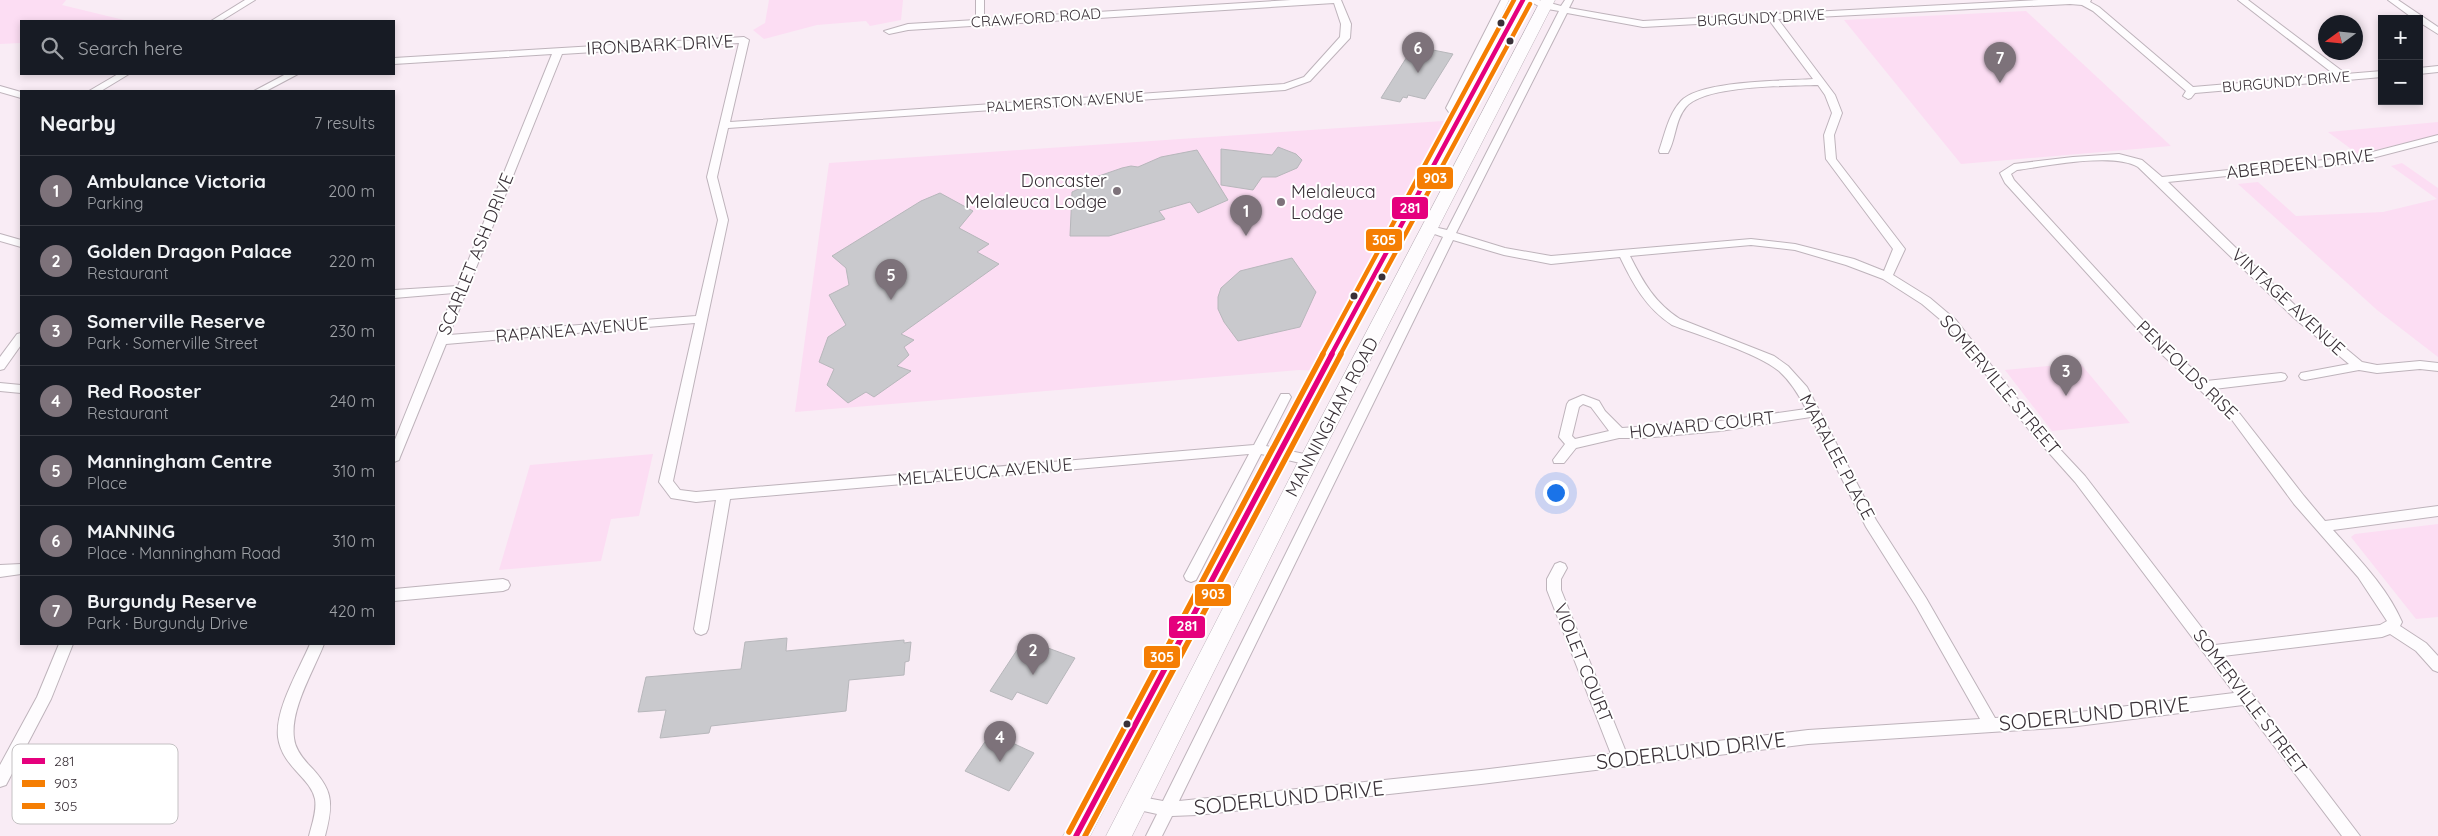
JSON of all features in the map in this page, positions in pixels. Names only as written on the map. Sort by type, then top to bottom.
[{"type":"main road","name":"MANNINGHAM ROAD","points":[[1076,836],[1281,453],[1398,227],[1524,0]]},
{"type":"main road","name":"MANNINGHAM ROAD","points":[[1119,836],[1542,2]]},
{"type":"main road","points":[[1398,227],[1426,234]]},
{"type":"street","points":[[217,20],[251,0]]},
{"type":"street","points":[[980,0],[980,22]]},
{"type":"street","name":"CRAWFORD ROAD","points":[[889,31],[908,26],[1332,0]]},
{"type":"street","name":"PALMERSTON AVENUE","points":[[726,125],[1285,87],[1298,84],[1314,73],[1345,38],[1346,24],[1337,0]]},
{"type":"street","points":[[1458,119],[1452,108],[1505,0]]},
{"type":"street","points":[[2242,0],[2344,77]]},
{"type":"street","points":[[2392,0],[2438,31]]},
{"type":"street","name":"BURGUNDY DRIVE","points":[[1542,2],[1566,5],[1643,24],[2085,2],[2096,9],[2189,93],[2378,74]]},
{"type":"street","name":"MANNINGHAM ROAD","points":[[1154,836],[1480,174],[1566,5]]},
{"type":"street","points":[[1772,18],[1830,95],[1837,113],[1829,135],[1831,159],[1899,249],[1887,276]]},
{"type":"street","name":"IRONBARK DRIVE","points":[[395,61],[744,40],[726,125],[712,176],[713,187],[722,209],[722,220],[666,482]]},
{"type":"street","name":"SCARLET ASH DRIVE","points":[[395,456],[558,51]]},
{"type":"street","points":[[2423,71],[2438,69]]},
{"type":"street","points":[[96,90],[122,75]]},
{"type":"street","points":[[261,90],[291,75]]},
{"type":"street","points":[[1664,151],[1678,113],[1689,99],[1709,92],[1732,88],[1820,82]]},
{"type":"street","points":[[0,89],[20,95]]},
{"type":"street","name":"ABERDEEN DRIVE","points":[[2160,180],[2354,160],[2438,138]]},
{"type":"street","name":"VINTAGE AVENUE","points":[[2005,173],[2014,168],[2118,158],[2128,159],[2144,166],[2298,315],[2359,366],[2378,369],[2420,365],[2438,367]]},
{"type":"street","name":"PENFOLDS RISE","points":[[2005,173],[2009,181],[2158,344],[2236,417],[2299,500],[2363,573],[2392,615],[2395,622],[2391,627]]},
{"type":"street","name":"SOMERVILLE STREET","points":[[1426,234],[1523,257],[1551,260],[1624,255],[1751,242],[1795,247],[1850,262],[1887,276],[1926,301],[1952,323],[2037,432],[2080,479],[2352,836]]},
{"type":"street","points":[[0,237],[20,244]]},
{"type":"street","name":"MARALEE PLACE","points":[[1624,255],[1644,294],[1659,311],[1676,322],[1770,359],[1784,369],[1803,390],[1871,523],[1921,602],[1991,725]]},
{"type":"street","points":[[395,294],[462,289]]},
{"type":"street","name":"RAPANEA AVENUE","points":[[442,340],[702,319]]},
{"type":"street","points":[[0,366],[20,338]]},
{"type":"street","points":[[2305,376],[2359,366]]},
{"type":"street","points":[[2203,386],[2281,377]]},
{"type":"street","points":[[0,387],[20,390]]},
{"type":"street","points":[[1191,576],[1285,396]]},
{"type":"street","name":"HOWARD COURT","points":[[1618,433],[1601,414],[1595,404],[1582,399],[1573,404],[1565,437],[1572,444],[1618,433],[1643,433],[1720,426],[1814,412]]},
{"type":"street","points":[[1559,460],[1572,444]]},
{"type":"street","name":"MELALEUCA AVENUE","points":[[666,482],[676,494],[696,498],[1258,449],[1309,460]]},
{"type":"street","points":[[701,630],[724,495]]},
{"type":"street","points":[[2322,526],[2438,511]]},
{"type":"street","name":"VIOLET COURT","points":[[1560,568],[1554,579],[1554,590],[1621,759]]},
{"type":"street","points":[[0,571],[20,569]]},
{"type":"street","points":[[395,595],[503,585]]},
{"type":"street","points":[[2212,651],[2382,632],[2391,627],[2421,647],[2438,666]]},
{"type":"street","points":[[20,744],[44,699],[66,645]]},
{"type":"street","points":[[317,836],[322,818],[320,788],[314,778],[294,760],[286,737],[287,724],[292,707],[318,645]]},
{"type":"street","name":"SODERLUND DRIVE","points":[[1136,803],[1168,808],[1197,808],[1251,803],[1808,737],[2070,720],[2247,698]]},
{"type":"street","points":[[0,780],[12,758]]},
{"type":"shaded area","points":[[0,0],[66,0],[62,5],[124,20],[20,20],[20,43],[0,44]]},
{"type":"shaded area","points":[[769,0],[903,0],[901,20],[870,26],[866,21],[817,25],[764,39],[753,30],[765,23]]},
{"type":"shaded area","points":[[2026,11],[2171,146],[1961,164],[1844,20]]},
{"type":"shaded area","points":[[1443,121],[1455,125],[1323,371],[1299,370],[795,412],[829,163]]},
{"type":"shaded area","points":[[2438,122],[2438,135],[2358,154],[2328,132]]},
{"type":"shaded area","points":[[2402,163],[2438,188],[2438,357],[2377,310],[2238,184],[2258,182],[2296,216],[2383,212],[2437,199],[2391,166]]},
{"type":"shaded area","points":[[2080,363],[2130,423],[2052,431],[2005,370]]},
{"type":"shaded area","points":[[653,454],[639,516],[611,519],[601,561],[499,570],[530,465]]},
{"type":"shaded area","points":[[2438,524],[2438,617],[2416,619],[2351,537],[2355,534]]},
{"type":"building","points":[[1433,50],[1453,54],[1425,99],[1408,95],[1407,98],[1403,97],[1400,102],[1381,98],[1410,52],[1429,56]]},
{"type":"building","points":[[1278,147],[1296,154],[1302,160],[1297,168],[1276,177],[1262,177],[1253,190],[1221,185],[1221,149],[1272,155]]},
{"type":"building","name":"Doncaster Melaleuca Lodge","points":[[1197,150],[1228,200],[1198,213],[1190,202],[1159,211],[1165,219],[1109,236],[1070,236],[1072,192],[1089,184],[1096,177],[1122,168],[1138,167],[1161,157]]},
{"type":"building","points":[[940,193],[973,211],[959,228],[989,244],[977,252],[999,264],[901,334],[914,340],[904,347],[909,355],[897,366],[911,371],[874,397],[866,392],[848,403],[827,385],[834,369],[819,362],[828,337],[846,325],[829,295],[849,285],[846,268],[832,256],[921,201]]},
{"type":"building","points":[[1292,258],[1316,292],[1300,327],[1238,341],[1224,322],[1218,309],[1218,297],[1221,288],[1240,271]]},
{"type":"building","points":[[787,638],[786,651],[904,640],[904,643],[911,642],[909,661],[905,662],[904,675],[849,680],[846,711],[711,726],[709,733],[660,738],[666,710],[638,712],[646,677],[741,669],[745,642]]},
{"type":"building","points":[[1019,647],[1043,656],[1048,648],[1075,658],[1047,704],[1017,692],[1012,700],[990,691]]},
{"type":"building","points":[[991,733],[1034,753],[1009,791],[965,771]]},
{"type":"transit line","name":"305","points":[[1069,832],[1401,207],[1514,0]]},
{"type":"transit line","name":"281","points":[[1076,836],[1523,0]]},
{"type":"transit line","name":"903","points":[[1085,836],[1361,315],[1530,4]]},
{"type":"place","name":"MANNING","points":[[1418,73]]},
{"type":"place","name":"Burgundy Reserve","points":[[2000,83]]},
{"type":"place","name":"Doncaster Melaleuca Lodge","points":[[1117,191]]},
{"type":"place","name":"Melaleuca Lodge","points":[[1281,202]]},
{"type":"place","name":"Ambulance Victoria","points":[[1246,236]]},
{"type":"place","name":"Manningham Centre","points":[[891,300]]},
{"type":"place","name":"Somerville Reserve","points":[[2066,396]]},
{"type":"place","name":"Golden Dragon Palace","points":[[1033,675]]},
{"type":"place","name":"Red Rooster","points":[[1000,762]]}]
